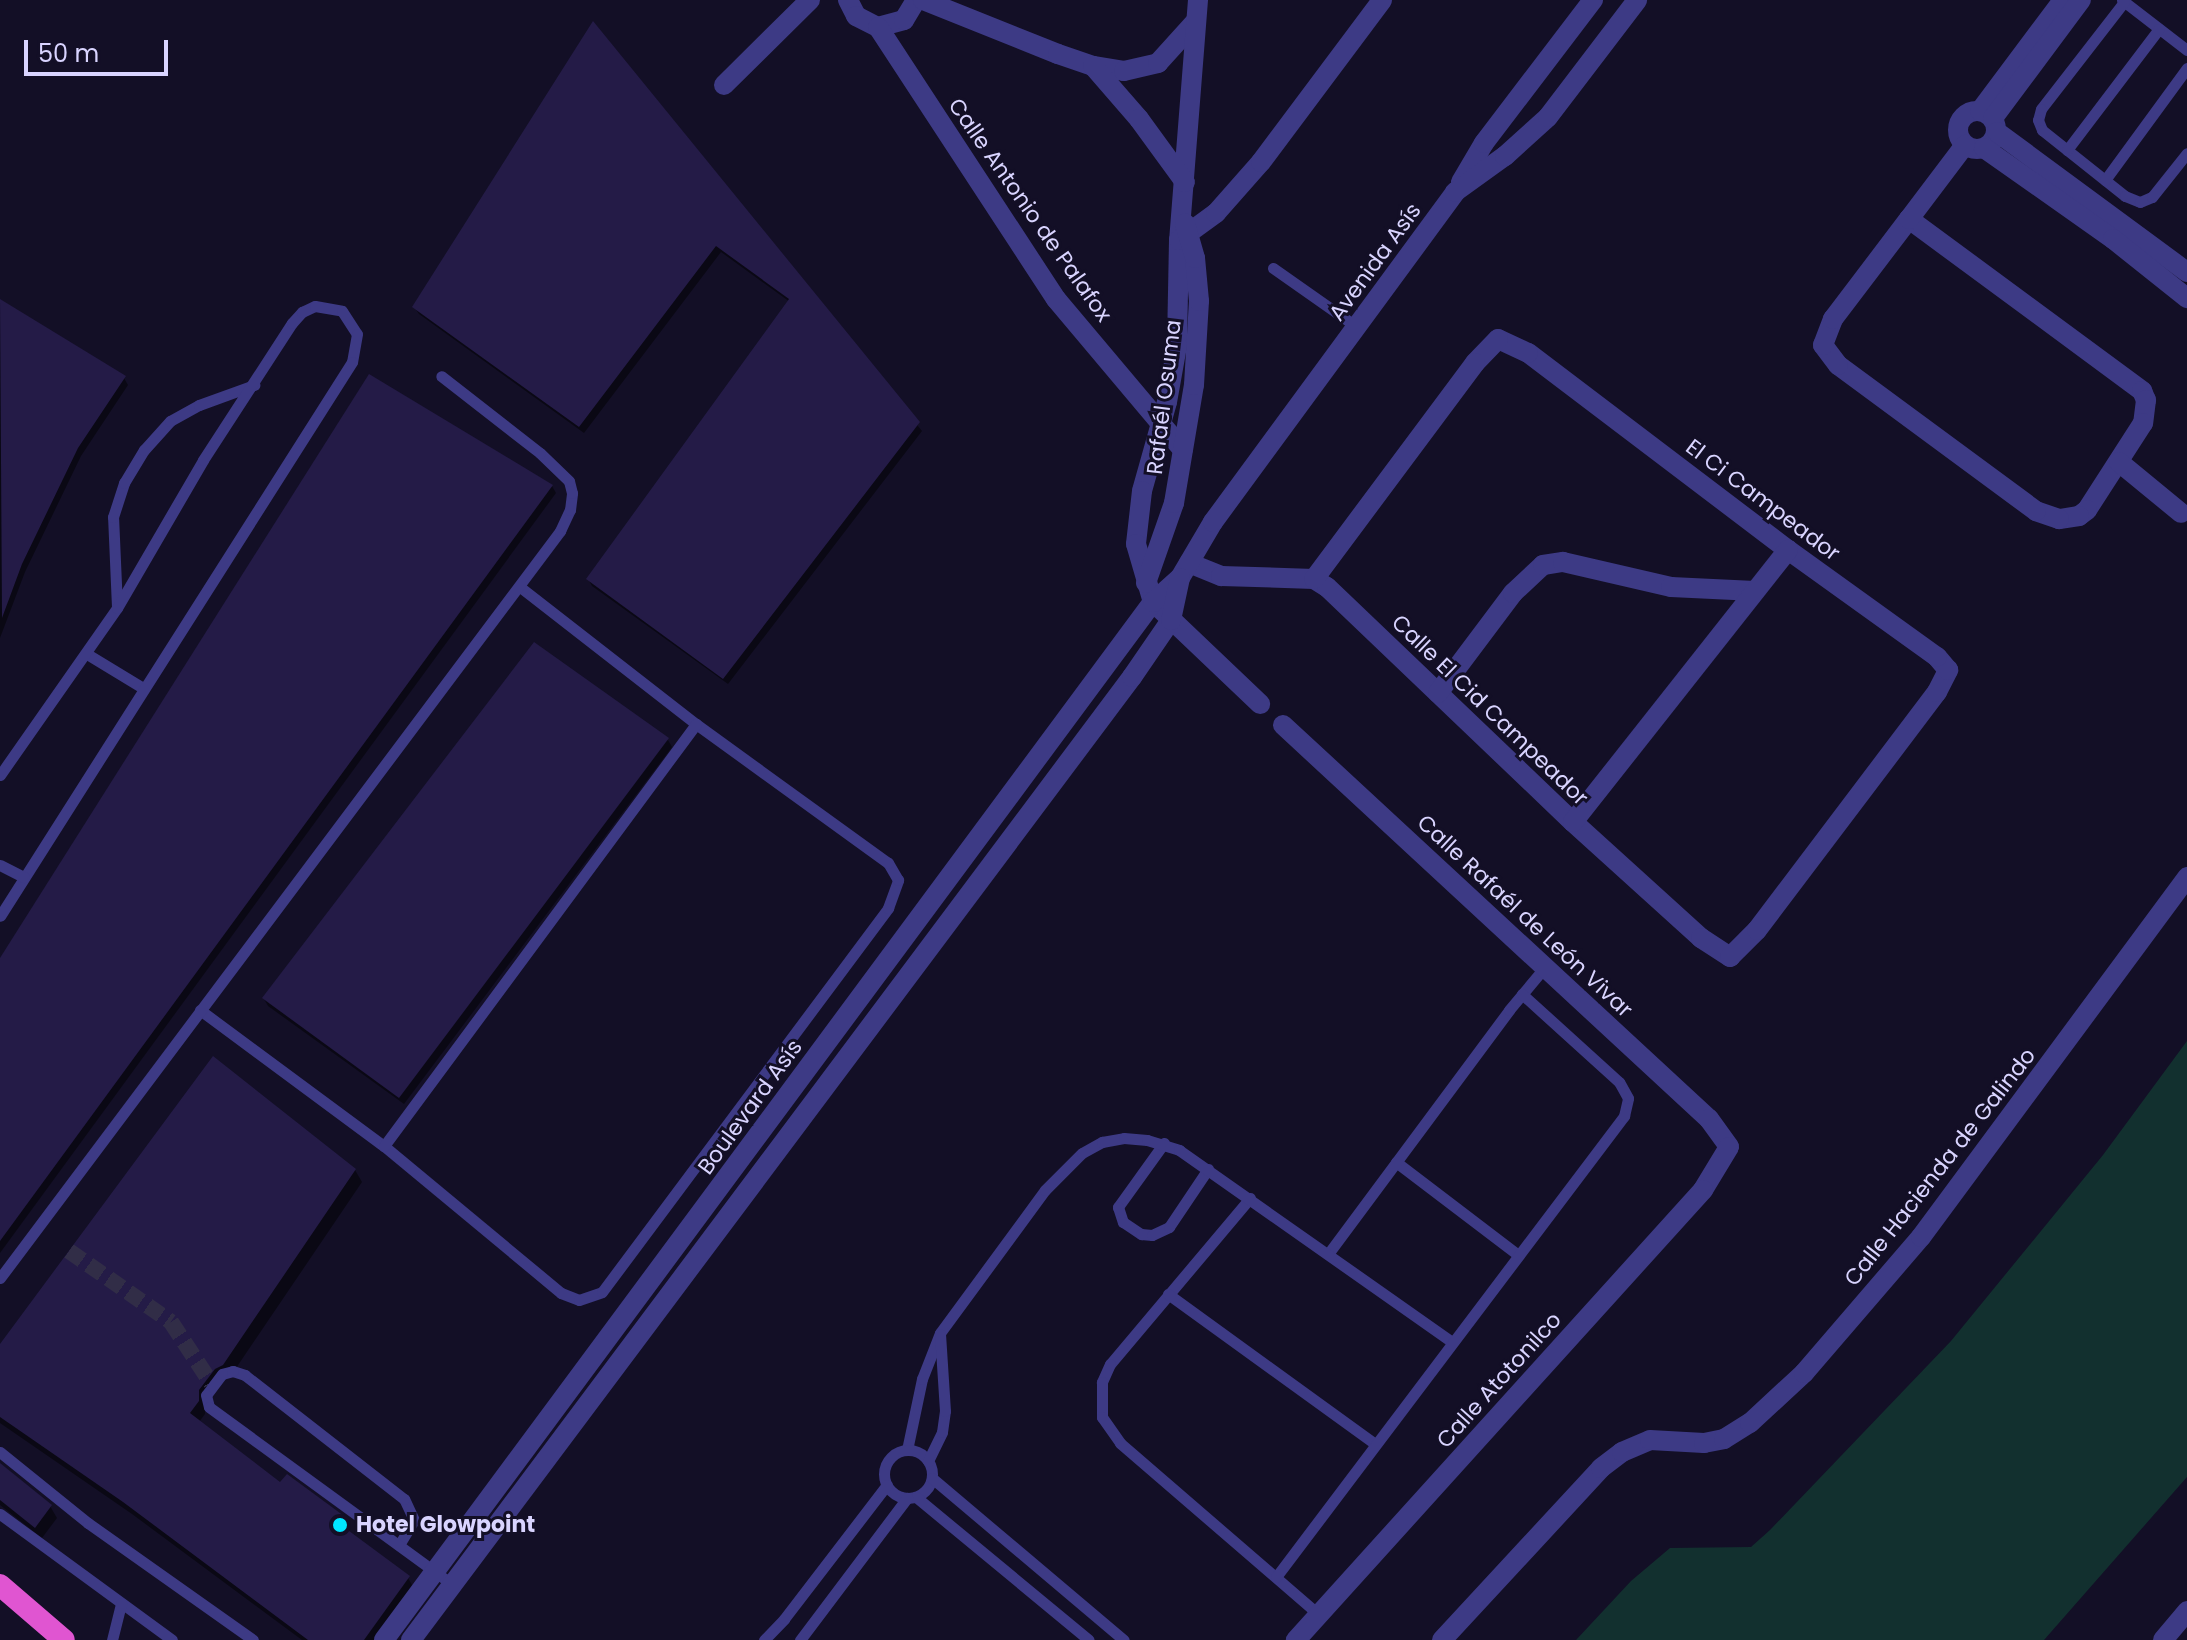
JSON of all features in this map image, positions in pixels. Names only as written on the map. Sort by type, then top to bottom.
[{"type":"highway","points":[[0,1585],[64,1640]]},
{"type":"street","points":[[724,85],[810,0]]},
{"type":"street","name":"Calle Antonio de Palafox","points":[[848,0],[856,16],[878,27],[1056,299],[1183,450]]},
{"type":"street","points":[[878,27],[904,20],[916,0]]},
{"type":"street","points":[[923,0],[988,29],[1093,66],[1124,71],[1143,69],[1158,63],[1195,22]]},
{"type":"street","name":"Rafaél Osuma","points":[[1149,592],[1136,533],[1142,491],[1177,346],[1198,0]]},
{"type":"street","points":[[1184,229],[1216,213],[1261,162],[1382,0]]},
{"type":"street","points":[[1455,192],[1484,143],[1593,0]]},
{"type":"street","name":"Avenida Asís","points":[[1171,620],[1185,571],[1213,522],[1455,192],[1505,156],[1548,117],[1637,0]]},
{"type":"street","points":[[1984,131],[2063,0]]},
{"type":"street","points":[[1909,219],[2142,391],[2146,400],[2143,423],[2087,510],[2069,519],[2047,516],[1828,354],[1823,345],[1833,319],[1909,219],[1984,131],[2081,0]]},
{"type":"street","points":[[1093,66],[1139,119],[1185,182]]},
{"type":"street","points":[[1984,131],[2119,232],[2187,272]]},
{"type":"street","name":"Rafaél Osuma","points":[[1149,592],[1183,450],[1198,337],[1198,277],[1184,229]]},
{"type":"street","points":[[2119,232],[2187,298]]},
{"type":"street","name":"El Ci Campeador","points":[[1314,579],[1475,363],[1498,339],[1528,353],[1788,550],[1937,657],[1948,670],[1937,692],[1757,930],[1730,957]]},
{"type":"street","points":[[2119,462],[2181,513]]},
{"type":"street","points":[[1573,822],[1788,550]]},
{"type":"street","points":[[1438,693],[1513,593],[1543,565],[1563,562],[1671,587],[1755,591]]},
{"type":"street","points":[[1185,571],[1221,576],[1314,579]]},
{"type":"street","name":"Avenida Asís","points":[[1149,592],[1185,571]]},
{"type":"street","name":"Calle El Cid Campeador","points":[[1314,579],[1573,822],[1701,938],[1730,957]]},
{"type":"street","points":[[1149,592],[1171,620],[1260,704]]},
{"type":"street","name":"Boulevard Asís","points":[[411,1640],[443,1578],[685,1235],[1032,765],[1149,592]]},
{"type":"street","name":"Boulevard Asís","points":[[384,1640],[443,1578],[704,1248],[1171,620]]},
{"type":"street","name":"Calle Rafaél de León Vivar","points":[[1283,725],[1709,1119],[1729,1147]]},
{"type":"street","points":[[1032,765],[1055,779]]},
{"type":"street","name":"Calle Hacienda de Galindo","points":[[1442,1640],[1601,1468],[1622,1452],[1650,1440],[1704,1443],[1724,1439],[1750,1423],[1804,1373],[1921,1237],[2187,877]]},
{"type":"street","points":[[939,891],[961,905]]},
{"type":"street","name":"Calle Atotonilco","points":[[1296,1640],[1703,1190],[1729,1147]]},
{"type":"street","points":[[685,1235],[704,1248]]},
{"type":"street","points":[[2163,1640],[2187,1611]]},
{"type":"lane","points":[[2187,50],[2123,1],[2041,109],[2038,120],[2042,130],[2105,180],[2140,202],[2152,197],[2187,153]]},
{"type":"lane","points":[[2067,150],[2159,29]]},
{"type":"lane","points":[[2105,180],[2187,68]]},
{"type":"lane","points":[[1273,268],[1357,327]]},
{"type":"lane","points":[[0,775],[87,654],[203,460],[302,312],[315,306],[342,311],[352,321],[357,347],[352,362],[0,916]]},
{"type":"lane","points":[[0,1278],[560,531],[570,510],[572,493],[569,481],[540,453],[441,376]]},
{"type":"lane","points":[[117,608],[113,517],[124,483],[144,450],[170,421],[199,405],[255,384]]},
{"type":"lane","points":[[200,1010],[384,1146],[561,1293],[579,1300],[595,1298],[876,925],[897,889],[895,871],[696,724],[520,587]]},
{"type":"lane","points":[[87,654],[143,688]]},
{"type":"lane","points":[[384,1146],[696,724]]},
{"type":"lane","points":[[0,865],[24,877]]},
{"type":"lane","points":[[1328,1254],[1545,967]]},
{"type":"lane","points":[[1276,1577],[1451,1341],[1624,1116],[1628,1098],[1619,1082],[1522,994]]},
{"type":"lane","points":[[1089,1640],[911,1498],[892,1492],[884,1478],[887,1462],[907,1450],[922,1379],[940,1333],[1045,1190],[1082,1153],[1102,1142],[1124,1138],[1164,1143],[1208,1169],[1451,1341]]},
{"type":"lane","points":[[1164,1143],[1118,1207],[1123,1222],[1141,1234],[1152,1235],[1169,1227],[1208,1169]]},
{"type":"lane","points":[[1396,1162],[1518,1255]]},
{"type":"lane","points":[[1250,1198],[1110,1364],[1102,1382],[1102,1417],[1120,1443],[1319,1615]]},
{"type":"lane","points":[[1168,1294],[1375,1444]]},
{"type":"lane","points":[[800,1640],[911,1498],[929,1486],[932,1478],[928,1461],[942,1432],[945,1411],[940,1333]]},
{"type":"lane","points":[[399,1545],[414,1520],[404,1499],[245,1375],[233,1371],[222,1374],[206,1395],[209,1407],[443,1578]]},
{"type":"lane","points":[[907,1450],[928,1461]]},
{"type":"lane","points":[[0,1452],[88,1523],[253,1640]]},
{"type":"lane","points":[[932,1478],[1124,1640]]},
{"type":"lane","points":[[764,1640],[784,1619],[887,1485]]},
{"type":"lane","points":[[0,1514],[172,1640]]},
{"type":"lane","points":[[1027,1589],[1041,1573]]},
{"type":"lane","points":[[112,1640],[121,1603]]},
{"type":"green space","points":[[2187,1041],[2187,1477],[2044,1640],[1576,1640],[1631,1581],[1670,1548],[1751,1547],[1770,1530],[1951,1341],[2103,1155]]},
{"type":"building","points":[[593,21],[920,422],[723,679],[586,579],[789,299],[716,246],[579,427],[412,307]]},
{"type":"building","points":[[0,299],[126,376],[78,448],[22,564],[2,618]]},
{"type":"building","points":[[369,374],[553,485],[0,1241],[0,958]]},
{"type":"building","points":[[534,642],[669,738],[399,1098],[262,998]]},
{"type":"building","points":[[213,1056],[356,1169],[223,1365],[215,1369],[199,1390],[199,1401],[190,1413],[280,1482],[287,1474],[344,1516],[341,1525],[410,1576],[364,1640],[308,1640],[123,1502],[0,1417],[0,1344]]},
{"type":"building","points":[[0,1463],[52,1505],[35,1528],[0,1500]]},
{"type":"tunnel","points":[[69,1251],[171,1322],[211,1383]]},
{"type":"place","name":"Hotel Glowpoint","points":[[340,1525]]}]
